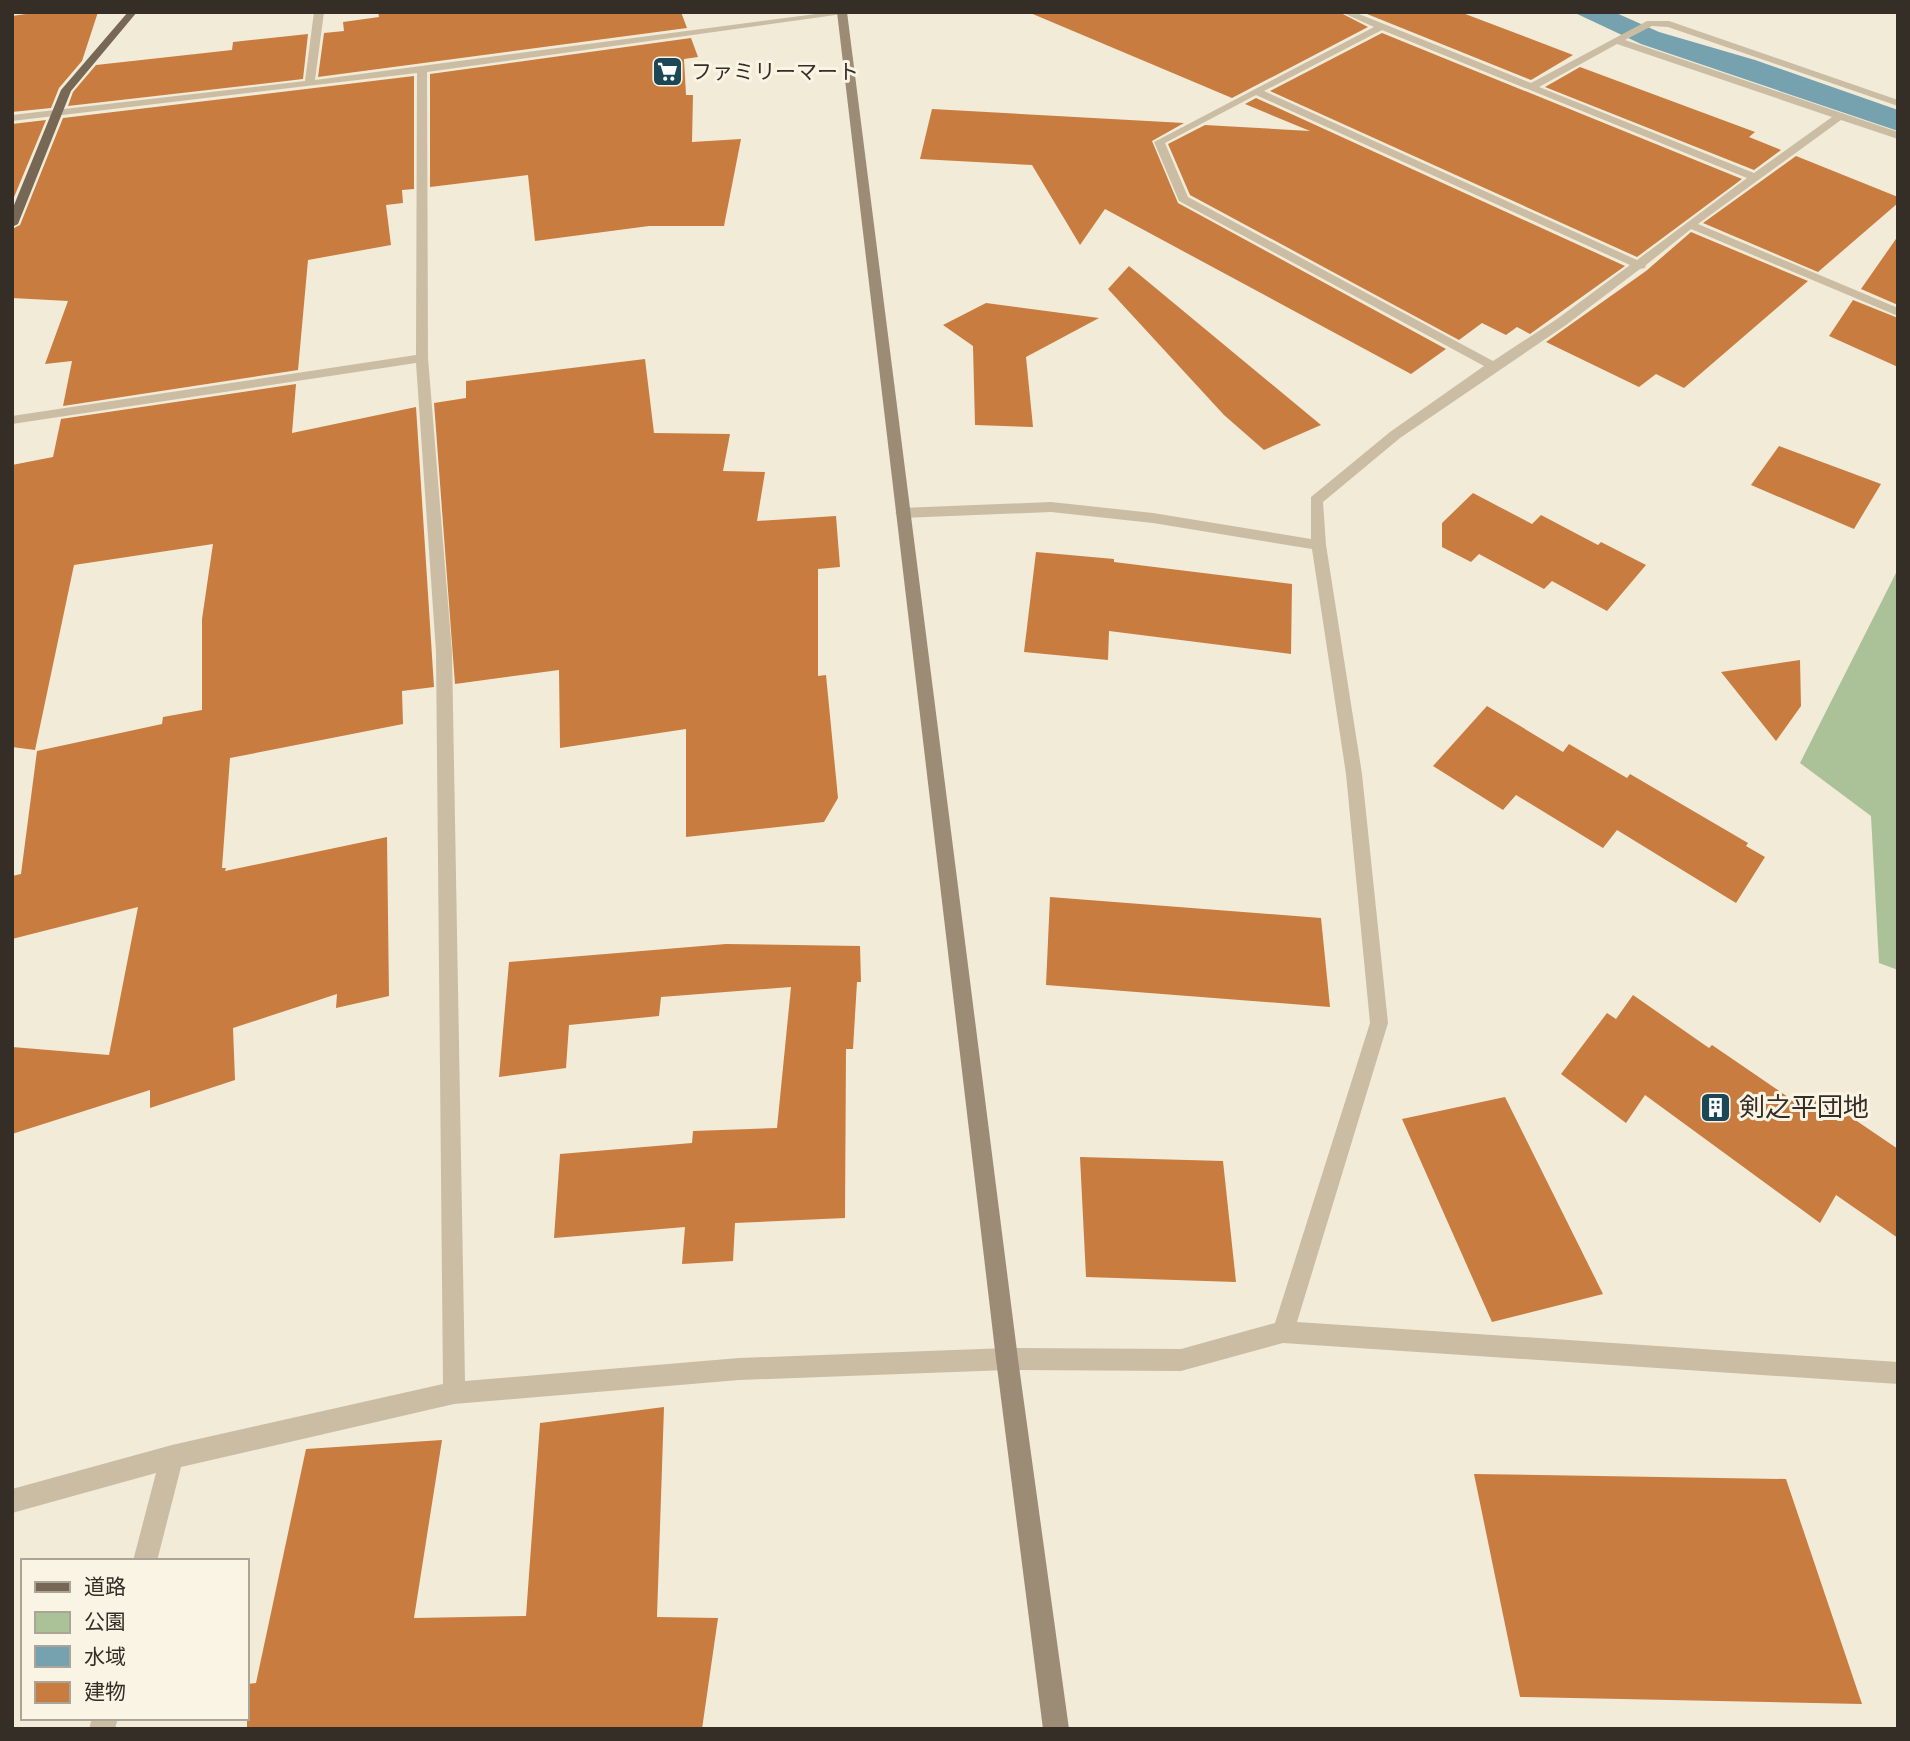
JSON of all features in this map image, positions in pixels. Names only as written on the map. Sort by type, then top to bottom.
[{"type":"main road","points":[[12,224],[66,89],[133,12]]},
{"type":"street","points":[[310,83],[319,12]]},
{"type":"street","points":[[1345,12],[1755,177]]},
{"type":"street","points":[[12,118],[422,70],[846,13],[902,513],[1007,1359],[1056,1729]]},
{"type":"street","points":[[1531,87],[1650,23],[1669,24],[1898,103]]},
{"type":"street","points":[[1381,27],[1159,142],[1183,199],[1493,366]]},
{"type":"street","points":[[1621,39],[1898,136]]},
{"type":"street","points":[[422,70],[422,358],[444,652],[454,1394]]},
{"type":"street","points":[[1257,92],[1641,266]]},
{"type":"street","points":[[1283,1332],[1379,1023],[1354,774],[1319,545],[1316,500],[1395,435],[1641,266],[1755,177],[1788,156],[1838,117]]},
{"type":"street","points":[[1693,226],[1898,312]]},
{"type":"street","points":[[12,420],[422,358]]},
{"type":"street","points":[[902,513],[1051,508],[1153,518],[1319,545]]},
{"type":"street","points":[[12,1501],[172,1458],[454,1394],[739,1369],[1007,1359],[1181,1360],[1283,1332],[1898,1373]]},
{"type":"street","points":[[146,1559],[172,1458]]},
{"type":"green space","points":[[1898,569],[1898,970],[1879,963],[1871,816],[1800,763]]},
{"type":"water","points":[[1573,12],[1614,12],[1659,32],[1755,60],[1898,110],[1898,131],[1641,44]]},
{"type":"building","points":[[40,12],[98,12],[82,61],[59,88],[51,108],[12,112],[12,16]]},
{"type":"building","points":[[378,12],[681,12],[687,28],[318,77],[324,33],[344,31],[343,22],[379,17]]},
{"type":"building","points":[[1028,12],[1339,12],[1368,27],[1232,98]]},
{"type":"building","points":[[1362,12],[1460,12],[1573,55],[1531,80]]},
{"type":"building","points":[[1382,33],[1742,179],[1637,257],[1270,91]]},
{"type":"building","points":[[308,34],[303,79],[68,106],[73,92],[96,65],[232,50],[233,42]]},
{"type":"building","points":[[691,38],[698,57],[684,59],[686,95],[693,95],[692,142],[741,139],[724,226],[649,226],[535,241],[528,175],[430,187],[430,74]]},
{"type":"building","points":[[1580,67],[1755,132],[1749,137],[1781,150],[1754,170],[1545,87]]},
{"type":"building","points":[[414,76],[414,189],[402,190],[403,203],[386,205],[391,245],[308,260],[298,370],[63,406],[72,361],[45,364],[68,301],[12,298],[12,229],[20,225],[63,118]]},
{"type":"building","points":[[1256,98],[1625,266],[1530,334],[1517,327],[1506,335],[1482,323],[1459,340],[1190,195],[1168,144],[1205,125],[1310,131],[1245,104]]},
{"type":"building","points":[[932,109],[1184,123],[1152,141],[1178,203],[1446,349],[1411,374],[1105,209],[1080,245],[1032,165],[920,159]]},
{"type":"building","points":[[46,120],[12,202],[12,124]]},
{"type":"building","points":[[1796,156],[1898,197],[1898,203],[1818,272],[1703,223]]},
{"type":"building","points":[[1691,232],[1808,281],[1684,388],[1656,374],[1639,387],[1546,342],[1646,271]]},
{"type":"building","points":[[1898,236],[1898,305],[1861,289]]},
{"type":"building","points":[[1129,266],[1321,425],[1264,450],[1224,415],[1108,289]]},
{"type":"building","points":[[1853,300],[1898,318],[1898,367],[1829,336]]},
{"type":"building","points":[[986,303],[1099,318],[1026,357],[1033,427],[975,425],[973,346],[943,325]]},
{"type":"building","points":[[645,359],[654,433],[730,434],[723,471],[765,472],[757,521],[836,516],[840,567],[818,569],[818,676],[826,675],[838,798],[824,822],[686,837],[686,729],[560,748],[559,670],[455,684],[434,403],[466,398],[466,381]]},
{"type":"building","points":[[296,384],[292,433],[416,407],[434,687],[402,691],[403,724],[230,758],[222,868],[226,868],[225,871],[387,837],[389,996],[336,1008],[337,994],[233,1028],[235,1080],[150,1108],[150,1090],[12,1134],[12,1047],[109,1055],[138,907],[12,939],[12,876],[21,874],[37,751],[162,724],[163,717],[202,710],[202,619],[213,544],[74,565],[35,750],[12,747],[12,465],[53,457],[61,419]]},
{"type":"building","points":[[1779,446],[1881,484],[1854,529],[1751,485]]},
{"type":"building","points":[[1473,493],[1532,524],[1541,515],[1598,545],[1601,542],[1646,565],[1607,611],[1552,581],[1544,589],[1479,554],[1471,562],[1442,547],[1442,523]]},
{"type":"building","points":[[1036,552],[1114,559],[1114,562],[1292,584],[1291,654],[1109,631],[1108,660],[1024,652]]},
{"type":"building","points":[[1800,660],[1801,706],[1776,741],[1721,672]]},
{"type":"building","points":[[1487,706],[1563,752],[1569,744],[1627,778],[1630,774],[1748,843],[1746,846],[1765,857],[1736,903],[1617,830],[1603,848],[1516,795],[1503,810],[1433,766]]},
{"type":"building","points":[[1050,897],[1321,918],[1330,1007],[1046,985]]},
{"type":"building","points":[[726,944],[860,946],[861,982],[857,982],[853,1049],[846,1049],[845,1218],[735,1223],[733,1261],[682,1264],[685,1227],[554,1238],[560,1154],[692,1143],[693,1131],[777,1128],[791,987],[661,997],[659,1016],[569,1025],[566,1068],[499,1077],[509,962]]},
{"type":"building","name":"剣之平団地","points":[[1633,995],[1709,1048],[1712,1045],[1807,1110],[1817,1094],[1898,1149],[1898,1238],[1836,1195],[1820,1223],[1645,1095],[1626,1123],[1561,1074],[1607,1013],[1616,1019]]},
{"type":"building","points":[[1505,1097],[1603,1294],[1492,1322],[1402,1119]]},
{"type":"building","points":[[1080,1157],[1223,1161],[1236,1282],[1086,1277]]},
{"type":"building","points":[[664,1407],[657,1617],[718,1618],[702,1729],[247,1729],[248,1684],[256,1683],[306,1449],[442,1440],[414,1618],[526,1616],[540,1423]]},
{"type":"building","points":[[1474,1474],[1786,1479],[1862,1704],[1520,1697]]},
{"type":"place","name":"ファミリーマート","points":[[668,72]]},
{"type":"place","name":"剣之平団地","points":[[1716,1107]]}]
